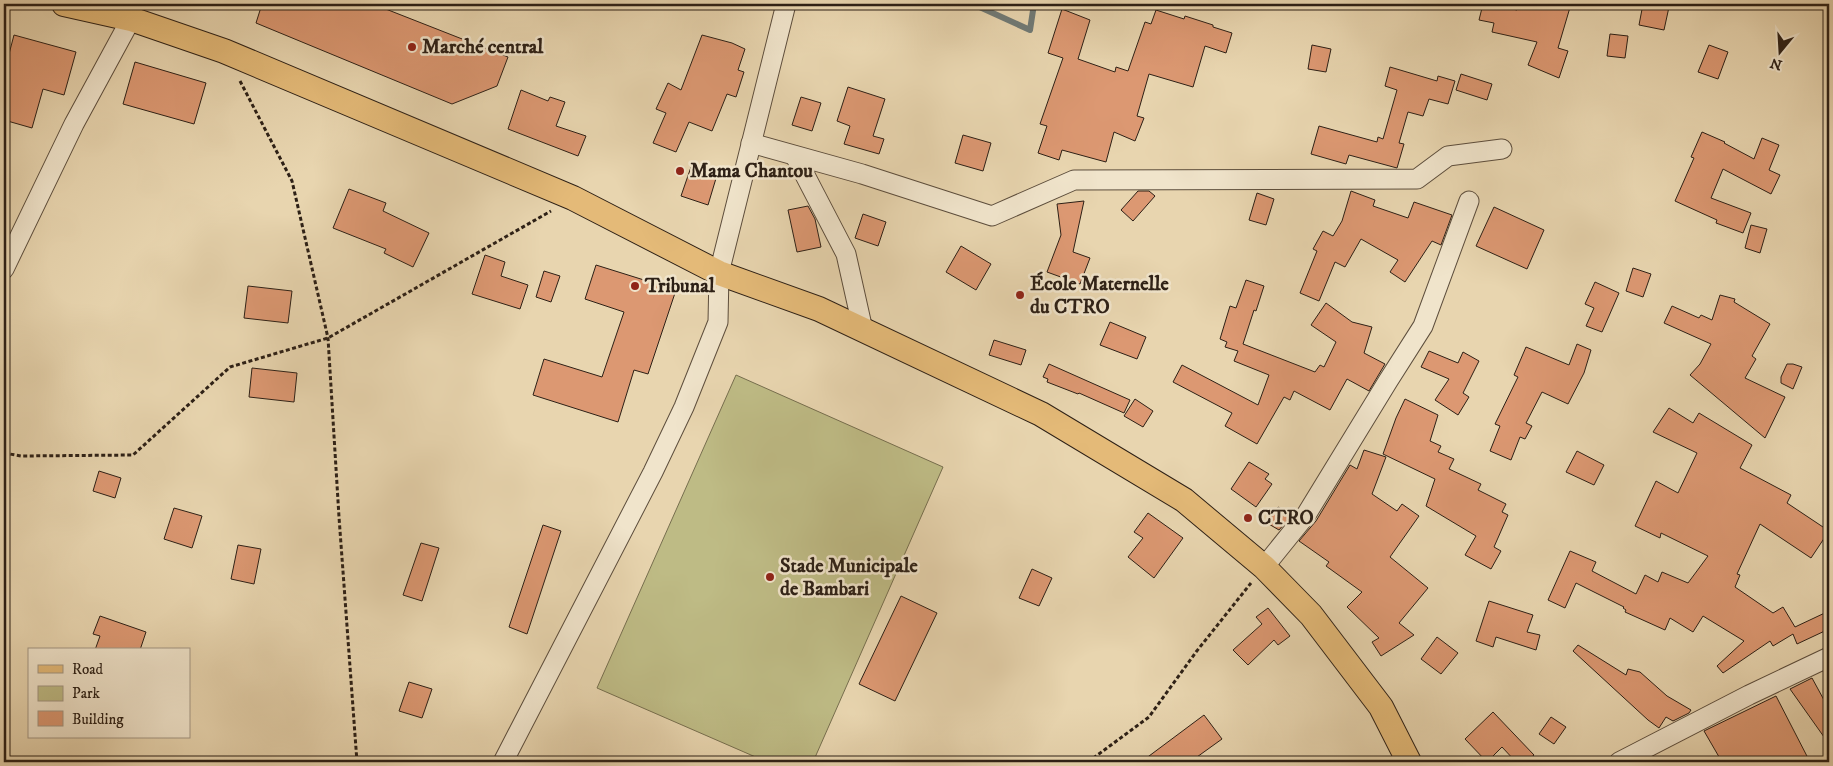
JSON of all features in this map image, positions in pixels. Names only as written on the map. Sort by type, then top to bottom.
[{"type":"main road","points":[[64,4],[131,11],[573,198],[719,273],[819,309],[1041,414],[1184,500],[1264,567],[1311,615],[1380,707],[1409,762]]},
{"type":"street","points":[[503,762],[649,481],[684,408],[718,322],[719,273],[786,4]]},
{"type":"street","points":[[4,268],[131,11]]},
{"type":"street","points":[[751,143],[862,174],[992,216],[1074,180],[1417,179],[1448,156],[1502,149]]},
{"type":"street","points":[[795,156],[846,254],[863,330]]},
{"type":"street","points":[[1264,567],[1306,515],[1424,326],[1469,201]]},
{"type":"street","points":[[1619,762],[1749,695],[1829,657]]},
{"type":"path","points":[[224,51],[292,181],[328,338],[357,762]]},
{"type":"path","points":[[4,453],[21,456],[133,455],[230,367],[328,338],[573,198]]},
{"type":"path","points":[[1088,762],[1149,717],[1196,652],[1264,567]]},
{"type":"green space","name":"Stade Municipale de Bambari","points":[[736,375],[943,467],[813,762],[767,762],[597,688]]},
{"type":"building","name":"Marché central","points":[[262,4],[373,4],[508,57],[497,86],[452,104],[256,23]]},
{"type":"building","points":[[1483,4],[1517,10],[1518,4],[1571,4],[1558,48],[1568,51],[1559,78],[1528,65],[1537,42],[1492,32],[1494,23],[1479,20]]},
{"type":"building","points":[[1643,4],[1669,7],[1664,30],[1639,25]]},
{"type":"building","points":[[1062,9],[1090,20],[1078,59],[1115,72],[1116,67],[1128,71],[1145,22],[1151,24],[1156,10],[1184,19],[1185,16],[1232,33],[1226,53],[1205,46],[1193,87],[1149,74],[1137,116],[1144,118],[1135,141],[1114,132],[1106,162],[1062,150],[1059,160],[1038,153],[1047,126],[1040,124],[1063,58],[1048,53]]},
{"type":"building","points":[[1610,34],[1628,36],[1625,58],[1607,56]]},
{"type":"building","points":[[14,35],[76,52],[64,95],[43,89],[32,128],[4,120],[4,73]]},
{"type":"building","points":[[702,35],[732,43],[745,49],[738,70],[744,72],[736,97],[727,94],[712,131],[689,122],[676,152],[653,143],[666,113],[656,109],[668,83],[681,90]]},
{"type":"building","points":[[1312,45],[1331,49],[1326,72],[1308,69]]},
{"type":"building","points":[[1709,45],[1728,52],[1718,79],[1698,72]]},
{"type":"building","points":[[135,62],[206,83],[194,124],[123,104]]},
{"type":"building","points":[[1390,67],[1437,81],[1438,76],[1455,81],[1448,104],[1429,99],[1423,116],[1408,112],[1399,143],[1404,144],[1397,168],[1349,155],[1346,164],[1311,154],[1319,126],[1377,142],[1378,137],[1383,139],[1397,90],[1385,86]]},
{"type":"building","points":[[1461,74],[1492,84],[1487,100],[1456,90]]},
{"type":"building","points":[[848,87],[885,99],[873,136],[884,139],[879,154],[844,144],[850,126],[837,121]]},
{"type":"building","points":[[521,90],[548,101],[550,97],[565,102],[556,126],[586,136],[578,156],[508,129]]},
{"type":"building","points":[[801,97],[821,103],[812,131],[792,125]]},
{"type":"building","points":[[1702,132],[1725,142],[1754,159],[1762,138],[1779,145],[1769,170],[1780,175],[1771,194],[1723,169],[1711,198],[1751,213],[1743,233],[1716,223],[1717,220],[1675,201],[1694,158],[1691,157]]},
{"type":"building","points":[[963,135],[991,143],[983,171],[955,163]]},
{"type":"building","points":[[691,167],[717,175],[708,205],[681,196]]},
{"type":"building","points":[[349,189],[386,203],[383,211],[429,233],[413,267],[384,253],[386,249],[333,228]]},
{"type":"building","points":[[1138,191],[1149,191],[1155,196],[1133,221],[1121,210]]},
{"type":"building","points":[[1351,191],[1375,200],[1373,206],[1408,218],[1414,202],[1452,215],[1441,245],[1432,241],[1405,282],[1390,272],[1398,260],[1361,239],[1345,267],[1335,262],[1319,301],[1300,293],[1317,251],[1313,249],[1323,231],[1333,236],[1342,221]]},
{"type":"building","points":[[1257,193],[1274,199],[1266,225],[1249,220]]},
{"type":"building","points":[[1084,201],[1073,252],[1090,258],[1080,284],[1047,272],[1061,235],[1057,204]]},
{"type":"building","points":[[808,206],[815,219],[821,247],[797,252],[788,210]]},
{"type":"building","points":[[1494,207],[1544,230],[1527,269],[1476,246]]},
{"type":"building","points":[[863,214],[886,222],[878,246],[855,238]]},
{"type":"building","points":[[1751,225],[1767,229],[1760,253],[1745,248]]},
{"type":"building","points":[[961,246],[991,264],[976,290],[946,272]]},
{"type":"building","points":[[485,255],[505,262],[501,276],[528,285],[520,309],[472,294]]},
{"type":"building","points":[[596,265],[676,290],[648,374],[634,370],[618,422],[533,395],[544,359],[602,377],[624,312],[585,299]]},
{"type":"building","points":[[1633,268],[1651,274],[1643,297],[1626,291]]},
{"type":"building","points":[[544,271],[560,276],[551,302],[536,297]]},
{"type":"building","points":[[1246,280],[1264,286],[1243,344],[1315,372],[1320,365],[1324,367],[1336,342],[1311,325],[1326,303],[1352,322],[1372,327],[1364,353],[1385,364],[1369,391],[1347,379],[1330,410],[1294,391],[1290,400],[1284,397],[1257,444],[1225,426],[1232,413],[1173,382],[1182,365],[1258,405],[1269,375],[1234,361],[1238,351],[1225,347],[1227,342],[1220,339],[1230,306],[1236,308]]},
{"type":"building","points":[[1595,282],[1619,293],[1602,332],[1586,326],[1594,308],[1585,304]]},
{"type":"building","points":[[248,286],[292,291],[288,323],[244,318]]},
{"type":"building","points":[[1720,295],[1735,299],[1734,302],[1770,324],[1752,356],[1756,359],[1745,378],[1785,397],[1765,438],[1690,375],[1700,364],[1711,344],[1664,323],[1672,306],[1699,318],[1701,315],[1712,320]]},
{"type":"building","points":[[1110,322],[1146,337],[1137,359],[1100,345]]},
{"type":"building","points":[[994,340],[1026,350],[1021,365],[989,355]]},
{"type":"building","points":[[1577,344],[1591,350],[1584,373],[1568,404],[1542,392],[1526,423],[1532,426],[1525,439],[1520,437],[1511,460],[1490,451],[1500,426],[1495,424],[1518,377],[1514,375],[1526,347],[1569,365]]},
{"type":"building","points":[[1429,351],[1458,363],[1463,352],[1479,361],[1463,393],[1469,397],[1458,415],[1435,400],[1449,379],[1421,367]]},
{"type":"building","points":[[1049,364],[1130,400],[1124,413],[1079,393],[1047,382],[1048,379],[1043,377]]},
{"type":"building","points":[[1787,364],[1802,367],[1793,389],[1781,383],[1781,377]]},
{"type":"building","points":[[252,368],[297,373],[294,402],[249,397]]},
{"type":"building","points":[[1135,399],[1153,411],[1143,427],[1124,416]]},
{"type":"building","points":[[1405,399],[1438,415],[1430,441],[1441,446],[1438,452],[1454,459],[1449,469],[1481,484],[1478,490],[1506,504],[1502,512],[1508,515],[1494,547],[1501,551],[1491,569],[1465,555],[1476,536],[1426,506],[1435,479],[1383,454]]},
{"type":"building","points":[[1669,408],[1693,423],[1699,413],[1752,445],[1740,468],[1791,495],[1787,503],[1829,531],[1811,558],[1760,524],[1737,574],[1740,575],[1735,587],[1773,613],[1783,607],[1795,627],[1829,611],[1829,629],[1797,644],[1793,634],[1773,646],[1770,641],[1723,673],[1717,666],[1744,641],[1703,616],[1693,632],[1670,618],[1665,630],[1625,612],[1624,607],[1576,583],[1565,608],[1548,600],[1570,551],[1596,562],[1592,571],[1636,594],[1645,575],[1658,582],[1662,572],[1688,583],[1708,556],[1661,533],[1660,538],[1635,526],[1656,481],[1678,493],[1697,453],[1653,432]]},
{"type":"building","points":[[1364,450],[1386,457],[1372,494],[1397,511],[1402,504],[1419,516],[1390,557],[1428,588],[1399,623],[1414,635],[1381,656],[1372,642],[1379,638],[1347,607],[1362,592],[1326,566],[1329,562],[1299,541],[1316,521],[1350,465],[1357,469]]},
{"type":"building","points":[[1577,451],[1604,465],[1594,485],[1566,472]]},
{"type":"building","points":[[1249,462],[1269,474],[1265,479],[1272,484],[1256,507],[1231,489]]},
{"type":"building","points":[[99,471],[121,478],[115,498],[93,491]]},
{"type":"building","points":[[1278,507],[1292,515],[1279,530],[1267,523]]},
{"type":"building","points":[[174,508],[202,516],[192,548],[164,539]]},
{"type":"building","points":[[1148,513],[1183,538],[1154,578],[1128,557],[1143,538],[1134,532]]},
{"type":"building","points":[[543,525],[561,531],[527,634],[509,627]]},
{"type":"building","points":[[421,543],[439,548],[422,601],[403,595]]},
{"type":"building","points":[[238,545],[261,549],[254,584],[231,579]]},
{"type":"building","points":[[1032,569],[1052,578],[1039,606],[1019,598]]},
{"type":"building","points":[[901,596],[937,613],[895,701],[859,684]]},
{"type":"building","points":[[1489,601],[1533,615],[1527,632],[1540,635],[1536,650],[1496,637],[1493,647],[1476,641]]},
{"type":"building","points":[[1268,608],[1290,636],[1278,645],[1274,640],[1248,665],[1233,650],[1262,624],[1256,617]]},
{"type":"building","points":[[100,616],[146,632],[141,648],[96,648],[100,636],[93,634]]},
{"type":"building","points":[[1437,637],[1458,653],[1441,674],[1421,659]]},
{"type":"building","points":[[1578,645],[1626,675],[1628,669],[1640,672],[1667,696],[1691,710],[1689,713],[1673,721],[1666,717],[1659,728],[1573,651]]},
{"type":"building","points":[[1812,678],[1824,700],[1829,697],[1829,744],[1790,689]]},
{"type":"building","points":[[409,682],[432,689],[422,718],[399,711]]},
{"type":"building","points":[[1776,696],[1810,762],[1722,762],[1704,731]]},
{"type":"building","points":[[1493,712],[1534,755],[1526,762],[1516,762],[1502,747],[1487,762],[1465,739]]},
{"type":"building","points":[[1204,715],[1222,739],[1190,762],[1141,762]]},
{"type":"building","points":[[1551,717],[1566,727],[1554,744],[1539,734]]},
{"type":"waterway","points":[[973,4],[1030,30],[1034,4]]},
{"type":"place","name":"Marché central","points":[[412,47]]},
{"type":"place","name":"Mama Chantou","points":[[680,171]]},
{"type":"place","name":"Tribunal","points":[[635,286]]},
{"type":"place","name":"École Maternelle du CTRO","points":[[1020,295]]},
{"type":"place","name":"CTRO","points":[[1248,518]]},
{"type":"place","name":"Stade Municipale de Bambari","points":[[770,577]]}]
